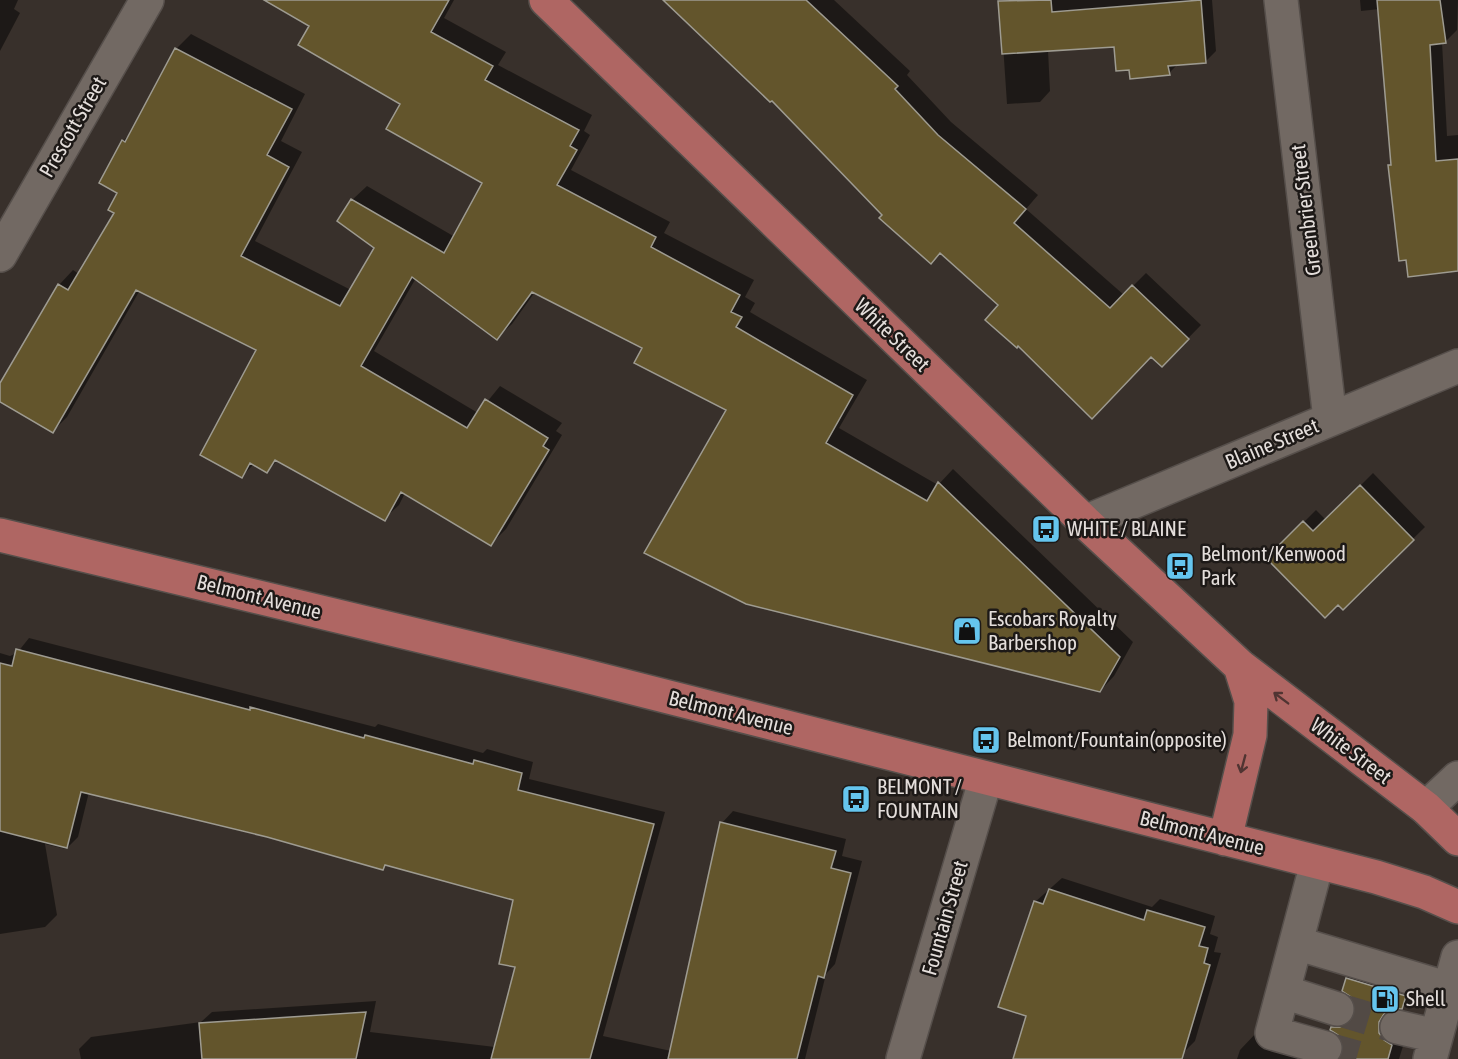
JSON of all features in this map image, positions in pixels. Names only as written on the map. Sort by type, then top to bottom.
[{"type":"main road","name":"White Street","points":[[546,0],[1085,522],[1240,666],[1426,808],[1458,839]]},
{"type":"main road","name":"Belmont Avenue","points":[[0,535],[570,672],[1226,839],[1424,892],[1458,907]]},
{"type":"main road","name":"White Street","points":[[1226,839],[1250,735],[1251,701],[1240,666]]},
{"type":"street","name":"Prescott Street","points":[[0,255],[147,0]]},
{"type":"street","name":"Greenbrier Street","points":[[1281,0],[1330,419]]},
{"type":"street","name":"Blaine Street","points":[[1085,522],[1458,366]]},
{"type":"street","name":"Fountain Street","points":[[903,1059],[986,778]]},
{"type":"street","points":[[1426,808],[1458,778]]},
{"type":"street","points":[[1317,863],[1272,1033],[1325,1048]]},
{"type":"street","points":[[1296,944],[1449,989]]},
{"type":"street","points":[[1397,1027],[1433,1048],[1458,957]]},
{"type":"street","points":[[1284,992],[1336,1009]]},
{"type":"building","points":[[264,0],[449,0],[431,32],[493,66],[485,80],[579,130],[570,146],[577,150],[557,185],[656,237],[651,247],[740,295],[731,312],[742,317],[736,327],[853,395],[826,443],[927,501],[938,482],[1120,657],[1100,692],[746,604],[644,553],[726,410],[634,363],[642,348],[532,292],[497,340],[412,277],[361,366],[467,428],[485,399],[548,438],[543,446],[549,450],[491,546],[401,492],[385,521],[275,460],[267,473],[250,463],[242,478],[200,455],[256,350],[136,290],[53,433],[0,402],[0,383],[58,284],[68,290],[114,213],[108,210],[117,193],[99,183],[122,140],[125,142],[175,48],[292,109],[267,155],[289,167],[241,256],[340,306],[374,248],[337,221],[351,199],[444,253],[482,183],[386,129],[400,104],[298,45],[309,26]]},
{"type":"building","points":[[663,0],[806,0],[898,86],[895,89],[938,135],[1026,209],[1014,223],[1110,308],[1132,285],[1189,339],[1162,367],[1151,357],[1092,419],[1018,346],[1017,348],[985,320],[998,305],[940,253],[931,264],[879,218],[882,215],[772,101],[770,102]]},
{"type":"building","points":[[1051,0],[1052,12],[1201,0],[1206,63],[1168,66],[1170,75],[1130,79],[1129,70],[1116,71],[1114,47],[1002,54],[998,1]]},
{"type":"building","points":[[1377,0],[1440,0],[1446,43],[1430,45],[1436,161],[1458,159],[1458,271],[1408,277],[1406,260],[1399,261],[1388,165],[1391,165]]},
{"type":"building","points":[[1360,485],[1414,540],[1343,610],[1338,605],[1325,618],[1266,558],[1303,521],[1313,531]]},
{"type":"building","points":[[16,649],[364,738],[365,735],[473,764],[474,760],[522,773],[518,790],[654,824],[590,1059],[491,1059],[515,967],[499,964],[513,900],[385,865],[383,870],[267,837],[81,792],[67,848],[0,831],[0,663],[12,666]]},
{"type":"building","points":[[720,822],[836,851],[831,868],[851,873],[824,978],[818,976],[797,1059],[668,1059]]},
{"type":"building","points":[[1049,889],[1144,920],[1147,910],[1205,927],[1199,946],[1208,948],[1204,963],[1210,965],[1182,1059],[1013,1059],[1026,1016],[998,1007],[1034,901],[1043,904]]},
{"type":"building","points":[[1346,978],[1406,996],[1402,1009],[1391,1009],[1379,1022],[1379,1033],[1392,1045],[1388,1059],[1340,1059],[1343,1053],[1343,1043],[1338,1035],[1330,1030],[1331,1027],[1340,1027],[1349,1023],[1355,1014],[1355,1004],[1351,997],[1342,991]]},
{"type":"building","points":[[366,1012],[356,1059],[202,1059],[199,1023]]},
{"type":"tunnel","points":[[1337,1009],[1397,1027]]},
{"type":"tunnel","points":[[1325,1048],[1363,1059]]},
{"type":"place","name":"WHITE / BLAINE","points":[[1046,529]]},
{"type":"place","name":"Belmont/Kenwood Park","points":[[1180,566]]},
{"type":"place","name":"Escobars Royalty Barbershop","points":[[967,631]]},
{"type":"place","name":"Belmont/Fountain(opposite)","points":[[986,740]]},
{"type":"place","name":"BELMONT / FOUNTAIN","points":[[856,799]]},
{"type":"place","name":"Shell","points":[[1385,999]]}]
